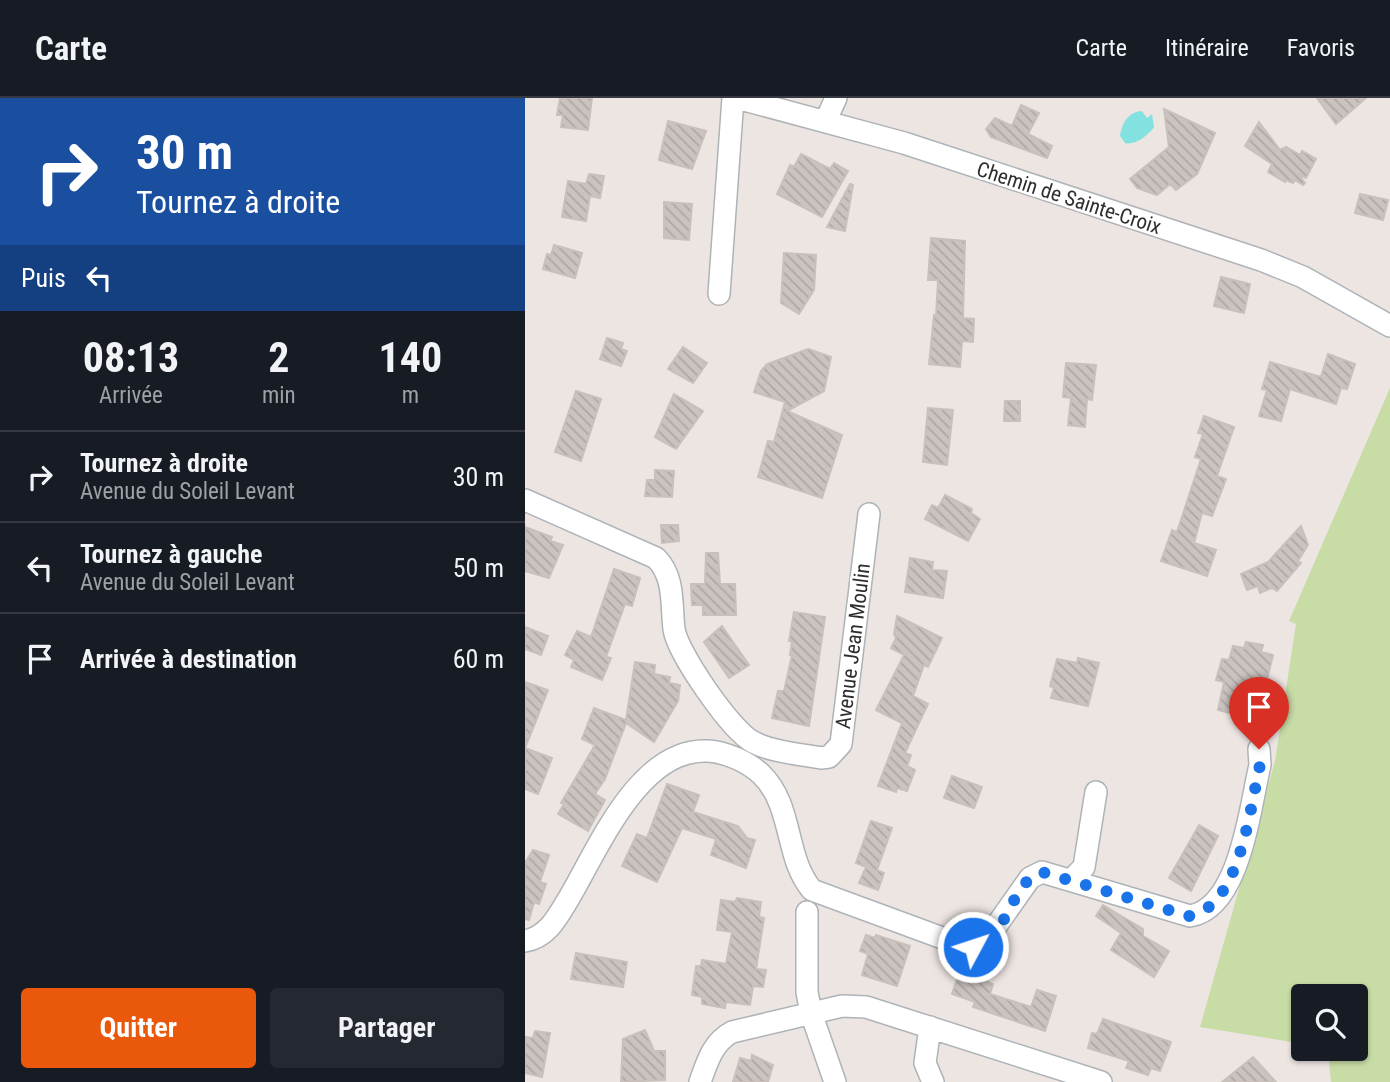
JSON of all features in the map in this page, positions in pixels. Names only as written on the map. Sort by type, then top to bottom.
[{"type":"street","name":"Chemin de Sainte-Croix","points":[[735,98],[826,120],[1261,260],[1303,277],[1390,326]]},
{"type":"street","points":[[719,294],[735,98]]},
{"type":"street","points":[[826,120],[836,98]]},
{"type":"street","name":"Avenue Jean Moulin","points":[[525,500],[656,558],[663,565],[671,588],[674,630],[679,646],[730,721],[753,742],[821,758],[829,757],[841,744],[869,514]]},
{"type":"street","points":[[525,941],[538,937],[555,920],[628,800],[651,772],[679,754],[696,750],[716,751],[741,760],[760,773],[775,791],[802,874],[812,890],[956,943],[982,946],[1035,874],[1042,872],[1189,916],[1201,914],[1222,894],[1236,866],[1260,765],[1259,749]]},
{"type":"street","points":[[1071,880],[1084,867],[1096,792]]},
{"type":"street","points":[[807,912],[807,977],[811,1013],[835,1082]]},
{"type":"street","points":[[700,1082],[710,1054],[721,1038],[732,1032],[842,1006],[866,1007],[1101,1082]]},
{"type":"street","points":[[930,1027],[925,1063],[933,1082]]},
{"type":"green space","points":[[1390,388],[1390,1082],[1331,1082],[1329,1061],[1368,1061],[1368,984],[1291,984],[1291,1042],[1200,1027],[1275,761],[1296,624],[1289,621]]},
{"type":"water","points":[[1142,111],[1147,118],[1152,114],[1154,127],[1141,139],[1125,143],[1120,136],[1124,123],[1129,116]]},
{"type":"building","points":[[560,98],[592,98],[588,130],[561,127],[563,115],[557,115]]},
{"type":"building","points":[[1317,98],[1366,98],[1336,124]]},
{"type":"building","points":[[1021,105],[1039,113],[1028,134],[1052,146],[1047,158],[991,137],[986,129],[995,118],[1012,126]]},
{"type":"building","points":[[1164,109],[1215,133],[1197,174],[1176,190],[1170,184],[1157,195],[1137,188],[1130,179],[1169,147]]},
{"type":"building","points":[[668,121],[706,131],[692,169],[659,160]]},
{"type":"building","points":[[1259,122],[1280,150],[1286,147],[1300,155],[1302,151],[1316,159],[1306,178],[1298,174],[1305,183],[1303,185],[1295,180],[1293,183],[1286,180],[1285,182],[1268,172],[1272,164],[1245,146]]},
{"type":"building","points":[[801,154],[830,169],[834,163],[848,171],[822,217],[777,194],[790,165],[794,167]]},
{"type":"building","points":[[589,174],[604,176],[600,198],[590,196],[586,221],[562,217],[568,181],[586,184]]},
{"type":"building","points":[[850,184],[853,185],[845,231],[827,227]]},
{"type":"building","points":[[1360,194],[1388,200],[1383,220],[1355,213]]},
{"type":"building","points":[[664,202],[692,204],[689,240],[664,238]]},
{"type":"building","points":[[931,238],[965,241],[963,318],[974,319],[973,342],[962,341],[960,367],[929,364],[938,280],[928,280]]},
{"type":"building","points":[[554,245],[582,253],[575,278],[543,269],[547,254],[551,255]]},
{"type":"building","points":[[784,253],[816,255],[814,290],[799,314],[781,303]]},
{"type":"building","points":[[1221,277],[1250,284],[1244,313],[1214,306]]},
{"type":"building","points":[[607,338],[623,343],[621,349],[627,351],[621,366],[600,359]]},
{"type":"building","points":[[683,347],[707,363],[693,383],[668,369]]},
{"type":"building","points":[[808,349],[831,357],[824,391],[787,411],[842,435],[822,498],[758,477],[768,441],[774,442],[785,402],[754,392],[761,371],[767,364]]},
{"type":"building","points":[[1328,354],[1355,364],[1347,389],[1341,388],[1336,404],[1290,389],[1281,421],[1259,416],[1267,390],[1262,389],[1270,362],[1321,377]]},
{"type":"building","points":[[1066,363],[1096,365],[1092,400],[1087,399],[1085,427],[1068,425],[1071,398],[1063,397]]},
{"type":"building","points":[[576,391],[601,399],[581,461],[555,452]]},
{"type":"building","points":[[674,394],[703,411],[676,449],[655,437]]},
{"type":"building","points":[[1005,401],[1020,401],[1020,421],[1004,421]]},
{"type":"building","points":[[928,408],[953,410],[947,465],[923,462]]},
{"type":"building","points":[[1204,416],[1234,427],[1217,476],[1226,479],[1212,516],[1202,513],[1194,543],[1216,550],[1207,576],[1161,561],[1172,530],[1177,532],[1201,459],[1195,457],[1203,434],[1198,433]]},
{"type":"building","points":[[655,470],[674,471],[672,497],[645,496],[647,480],[655,480]]},
{"type":"building","points":[[945,495],[972,509],[971,513],[980,519],[968,541],[925,519],[932,505],[938,508]]},
{"type":"building","points":[[661,525],[678,525],[679,541],[662,543]]},
{"type":"building","points":[[1301,526],[1308,545],[1298,561],[1301,563],[1277,591],[1272,588],[1260,593],[1258,586],[1247,590],[1241,574],[1268,562]]},
{"type":"building","points":[[525,527],[552,537],[550,541],[563,545],[549,578],[525,571]]},
{"type":"building","points":[[706,553],[718,553],[720,584],[735,584],[736,615],[703,615],[703,605],[692,605],[691,584],[705,584]]},
{"type":"building","points":[[910,558],[933,562],[932,570],[947,571],[943,598],[905,592]]},
{"type":"building","points":[[614,569],[640,578],[632,606],[625,604],[606,657],[611,658],[602,680],[571,667],[574,660],[565,655],[577,631],[591,637]]},
{"type":"building","points":[[794,612],[825,617],[809,726],[772,718],[778,691],[784,691],[792,655],[792,641],[789,641]]},
{"type":"building","points":[[897,616],[942,638],[928,667],[924,665],[913,696],[928,704],[905,753],[911,755],[907,766],[915,770],[907,791],[897,788],[896,792],[878,786],[902,723],[876,710],[904,655],[891,648],[896,638],[894,634]]},
{"type":"building","points":[[722,626],[749,665],[729,678],[704,642]]},
{"type":"building","points":[[525,627],[548,636],[541,655],[525,649]]},
{"type":"building","points":[[1246,642],[1263,645],[1261,652],[1273,655],[1264,692],[1253,690],[1246,717],[1218,710],[1224,682],[1216,680],[1222,659],[1229,660],[1233,646],[1244,648]]},
{"type":"building","points":[[1078,658],[1099,663],[1088,706],[1051,698],[1054,688],[1050,686],[1057,659],[1077,663]]},
{"type":"building","points":[[635,662],[655,665],[654,674],[670,677],[669,683],[680,685],[678,701],[654,742],[626,723],[605,779],[595,794],[605,800],[588,831],[558,814],[564,804],[561,803],[595,745],[582,739],[594,708],[626,720]]},
{"type":"building","points":[[525,682],[548,690],[526,746],[525,746]]},
{"type":"building","points":[[525,748],[552,758],[538,794],[525,789]]},
{"type":"building","points":[[952,776],[982,787],[974,808],[944,798]]},
{"type":"building","points":[[667,784],[699,795],[693,812],[738,826],[747,838],[755,840],[746,868],[711,855],[716,839],[682,828],[657,882],[622,866],[637,834],[647,838]]},
{"type":"building","points":[[871,821],[892,828],[877,870],[884,873],[878,890],[859,883],[866,867],[856,863]]},
{"type":"building","points":[[1199,825],[1218,836],[1191,891],[1169,878]]},
{"type":"building","points":[[533,850],[549,855],[540,882],[546,884],[539,904],[534,902],[529,920],[525,919],[525,863]]},
{"type":"building","points":[[737,898],[761,902],[759,917],[764,918],[756,969],[766,970],[763,987],[753,986],[750,1005],[726,1002],[725,1008],[702,1004],[702,997],[692,995],[696,966],[701,966],[702,960],[726,964],[732,932],[717,930],[721,900],[735,902]]},
{"type":"building","points":[[1103,905],[1143,929],[1143,936],[1169,951],[1154,977],[1111,950],[1121,933],[1096,916]]},
{"type":"building","points":[[866,935],[875,938],[876,935],[910,946],[897,986],[862,975],[868,954],[860,951]]},
{"type":"building","points":[[576,953],[627,962],[623,987],[571,979]]},
{"type":"building","points":[[960,970],[983,977],[982,980],[993,984],[990,994],[1031,1007],[1037,990],[1056,996],[1045,1031],[973,1007],[975,1002],[952,994]]},
{"type":"building","points":[[1103,1019],[1171,1042],[1160,1071],[1151,1068],[1148,1075],[1126,1068],[1129,1061],[1088,1048],[1092,1033],[1097,1034]]},
{"type":"building","points":[[645,1030],[654,1051],[665,1051],[665,1080],[621,1082],[623,1039]]},
{"type":"building","points":[[535,1031],[550,1033],[542,1077],[525,1073],[525,1037],[533,1038]]},
{"type":"building","points":[[752,1055],[773,1065],[768,1082],[733,1082],[740,1058],[751,1061]]},
{"type":"building","points":[[1253,1057],[1276,1082],[1222,1082]]},
{"type":"route","points":[[973,947],[982,946],[991,937],[1030,878],[1042,872],[1189,916],[1201,914],[1222,894],[1236,866],[1260,765],[1259,749]]}]
